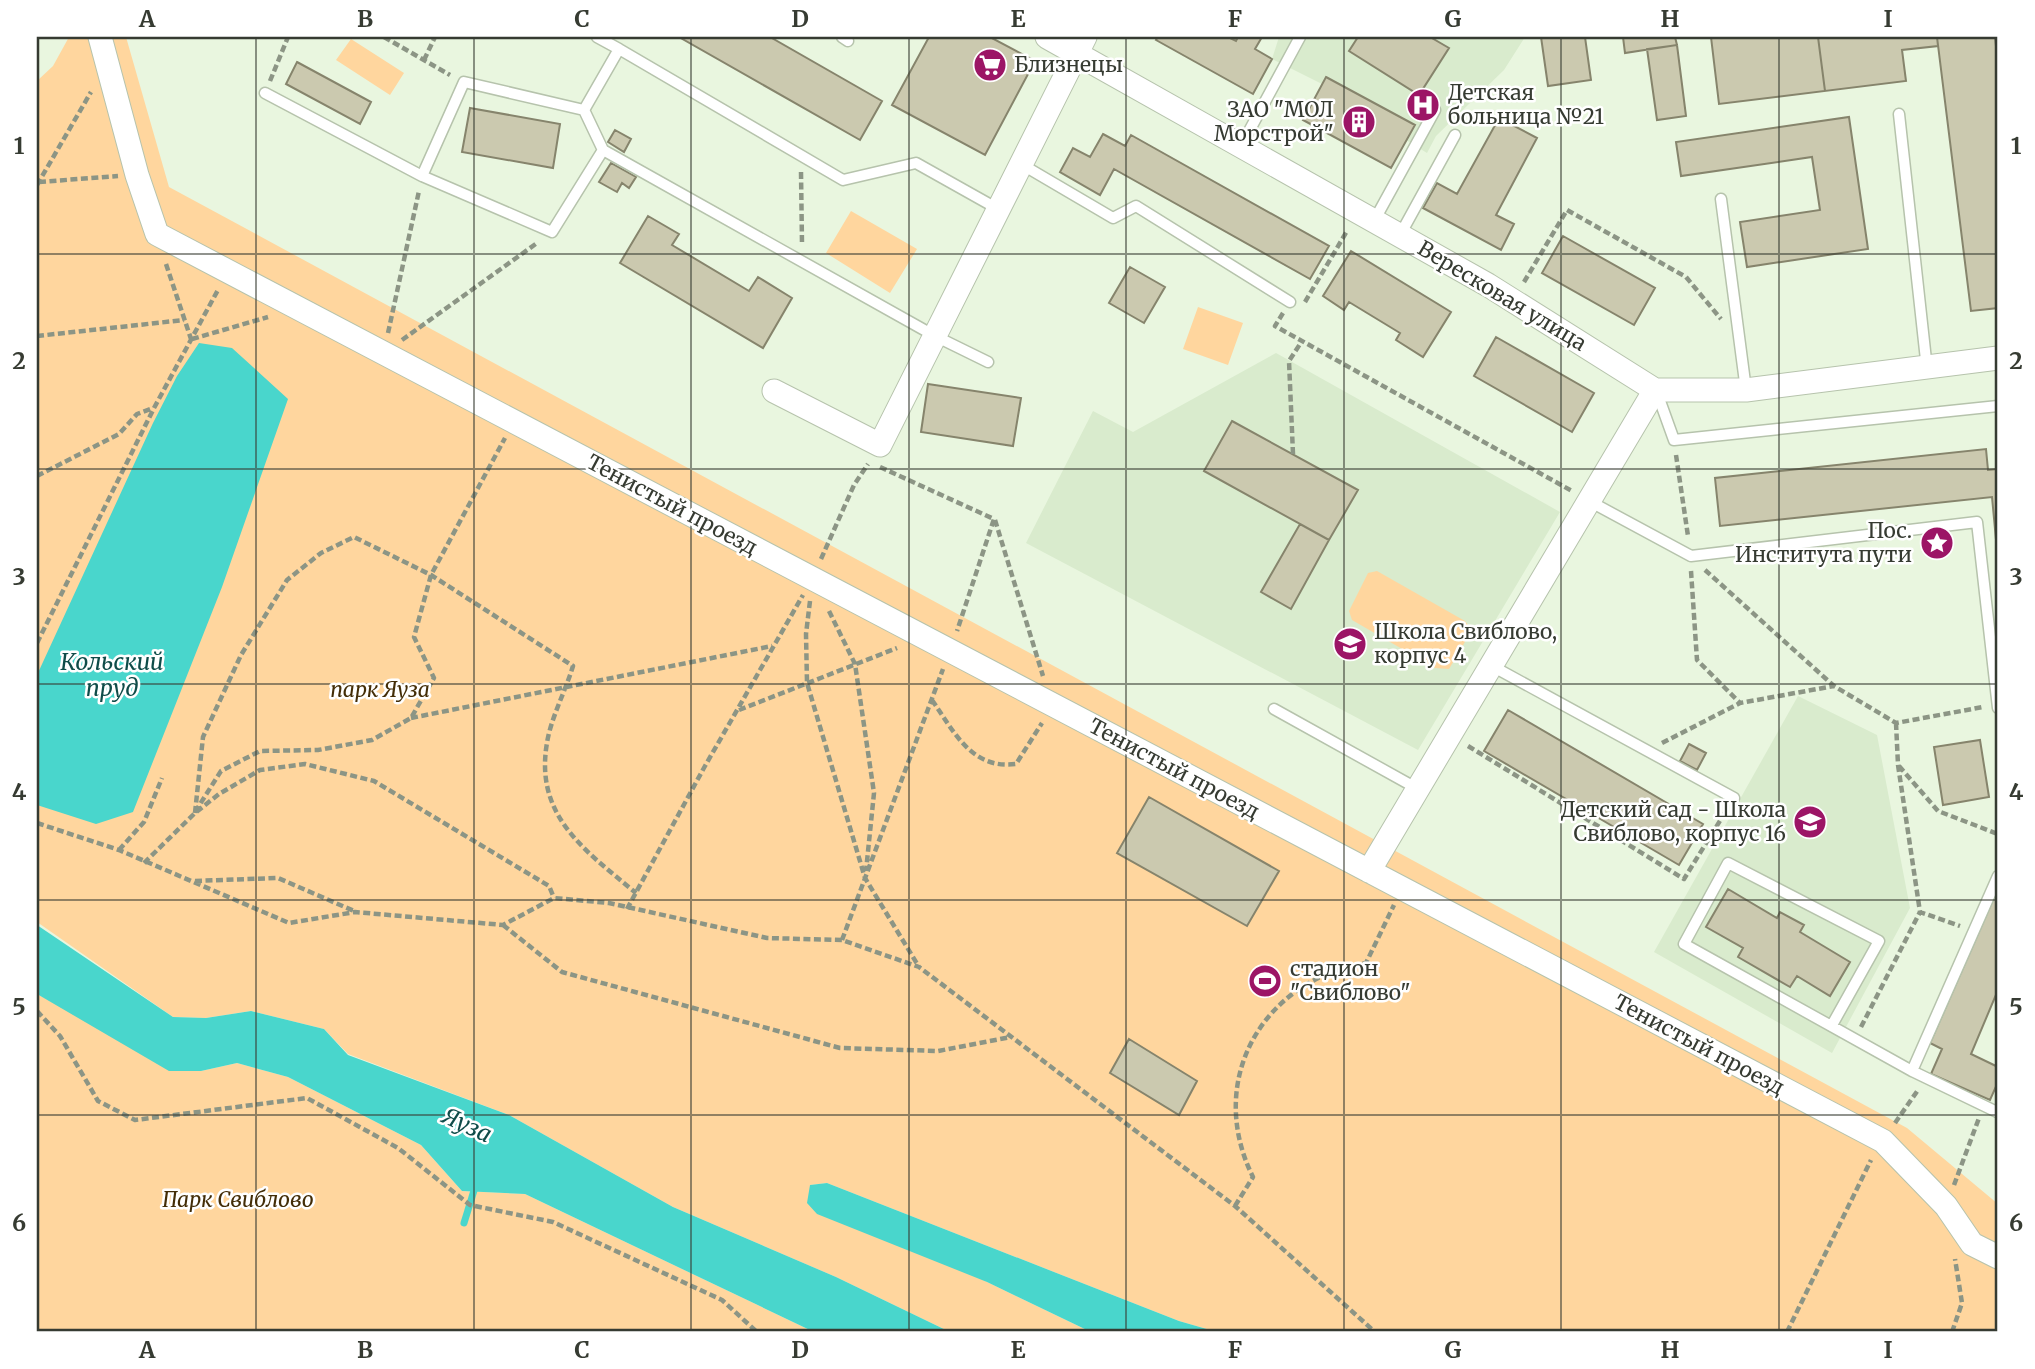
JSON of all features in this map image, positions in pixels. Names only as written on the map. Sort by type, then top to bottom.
[{"type":"street","points":[[100,37],[137,175],[157,234]]},
{"type":"street","name":"Вересковая улица","points":[[1047,37],[1081,45],[1241,146],[1513,301],[1656,390]]},
{"type":"street","points":[[774,391],[880,445],[1081,45]]},
{"type":"street","name":"Тенистый проезд","points":[[157,234],[1883,1141],[1946,1206],[1972,1244],[1998,1257]]},
{"type":"street","points":[[1369,871],[1492,666],[1528,615],[1566,549],[1589,501],[1656,390],[1746,390],[1998,358]]},
{"type":"lane","points":[[597,37],[843,180],[916,163],[998,209]]},
{"type":"lane","points":[[1241,146],[1300,37]]},
{"type":"lane","points":[[584,110],[619,49]]},
{"type":"lane","points":[[422,176],[464,82],[584,110]]},
{"type":"lane","points":[[265,93],[422,176],[552,232],[603,150]]},
{"type":"lane","points":[[584,110],[603,150],[934,336],[988,362]]},
{"type":"lane","points":[[1366,216],[1435,110]]},
{"type":"lane","points":[[1899,114],[1927,369]]},
{"type":"lane","points":[[1400,235],[1455,135]]},
{"type":"lane","points":[[1021,164],[1113,218],[1136,206],[1290,302]]},
{"type":"lane","points":[[1721,199],[1746,390]]},
{"type":"lane","points":[[1656,390],[1674,440],[1998,407]]},
{"type":"lane","points":[[1589,501],[1690,556],[1977,522],[1998,707]]},
{"type":"lane","points":[[1492,666],[1734,798]]},
{"type":"lane","points":[[1274,709],[1418,789]]},
{"type":"lane","points":[[1832,1025],[1879,941],[1728,863],[1684,944],[1912,1071],[1998,1114]]},
{"type":"lane","points":[[1912,1071],[1998,876]]},
{"type":"path","points":[[265,93],[288,37]]},
{"type":"path","points":[[384,37],[464,82]]},
{"type":"path","points":[[424,60],[435,37]]},
{"type":"path","points":[[38,183],[108,64]]},
{"type":"path","points":[[800,155],[802,262]]},
{"type":"path","points":[[38,183],[137,175]]},
{"type":"path","points":[[383,353],[422,176]]},
{"type":"path","points":[[1513,301],[1567,210],[1686,277],[1740,341]]},
{"type":"path","points":[[1366,216],[1300,311],[1290,302],[1275,326],[1589,501]]},
{"type":"path","points":[[383,353],[552,232]]},
{"type":"path","points":[[157,234],[191,340]]},
{"type":"path","points":[[37,643],[154,408],[227,271]]},
{"type":"path","points":[[191,340],[298,308]]},
{"type":"path","points":[[37,336],[184,320]]},
{"type":"path","points":[[1293,454],[1289,360],[1301,341]]},
{"type":"path","points":[[37,476],[119,434],[137,414],[154,408]]},
{"type":"path","points":[[411,718],[434,678],[414,637],[431,575],[514,422]]},
{"type":"path","points":[[843,426],[869,462],[994,519],[1052,704],[1016,764],[996,767],[965,747],[932,699]]},
{"type":"path","points":[[1674,440],[1690,556],[1697,660],[1740,703]]},
{"type":"path","points":[[627,909],[813,579],[854,485],[869,462]]},
{"type":"path","points":[[842,940],[950,651],[994,519]]},
{"type":"path","points":[[195,813],[203,737],[241,655],[287,580],[321,553],[354,537],[431,575],[573,666],[549,734],[545,786],[555,813],[577,844],[636,893]]},
{"type":"path","points":[[1690,556],[1834,686],[1896,723],[1998,707]]},
{"type":"path","points":[[813,579],[855,664],[874,793],[865,878]]},
{"type":"path","points":[[813,579],[806,634],[807,684],[865,878],[919,967]]},
{"type":"path","points":[[737,710],[924,637]]},
{"type":"path","points":[[195,813],[221,771],[260,751],[318,750],[372,740],[411,718],[773,646]]},
{"type":"path","points":[[1649,750],[1740,703],[1834,686]]},
{"type":"path","points":[[1855,1039],[1920,912],[1898,765],[1896,723]]},
{"type":"path","points":[[1451,735],[1685,879],[1734,798]]},
{"type":"path","points":[[144,863],[195,813],[219,794],[260,771],[305,764],[374,781],[549,886],[554,898]]},
{"type":"path","points":[[1898,765],[1938,811],[1998,834]]},
{"type":"path","points":[[119,850],[144,822],[162,778]]},
{"type":"path","points":[[37,823],[119,850],[289,923],[355,912],[503,925],[554,898],[609,903],[767,938],[842,940],[919,967],[1235,1206],[1375,1332]]},
{"type":"path","points":[[190,881],[278,878],[355,912]]},
{"type":"path","points":[[1235,1206],[1253,1177],[1241,1148],[1236,1109],[1240,1070],[1256,1033],[1280,1002],[1296,990],[1331,971],[1366,963],[1394,905]]},
{"type":"path","points":[[1920,912],[1974,931]]},
{"type":"path","points":[[503,925],[562,972],[840,1048],[938,1051],[1012,1037]]},
{"type":"path","points":[[37,1011],[60,1036],[98,1101],[135,1121],[307,1098],[398,1148],[470,1205],[553,1222],[722,1300],[757,1332]]},
{"type":"path","points":[[1787,1332],[1883,1141],[1926,1078]]},
{"type":"shaded area","name":"Детская больница №21","points":[[1279,37],[1525,37],[1504,70],[1436,136],[1427,153],[1406,140],[1414,125],[1327,77],[1322,84],[1272,59]]},
{"type":"shaded area","name":"Школа Свиблово, корпус 4","points":[[1276,353],[1560,512],[1418,750],[1026,543],[1093,411],[1133,432]]},
{"type":"shaded area","name":"Детский сад - Школа Свиблово, корпус 16","points":[[1798,696],[1877,735],[1910,908],[1832,1053],[1654,952]]},
{"type":"green space","name":"парк Яуза","points":[[69,37],[126,37],[169,187],[1907,1128],[1998,1204],[1998,1332],[1217,1332],[1179,1321],[827,1183],[810,1185],[987,1282],[1091,1332],[950,1332],[836,1277],[673,1207],[509,1115],[348,1054],[324,1029],[251,1011],[206,1018],[173,1017],[37,922],[37,81],[53,66]]},
{"type":"green space","points":[[351,39],[404,73],[390,95],[336,60]]},
{"type":"green space","points":[[851,211],[917,249],[890,293],[826,253]]},
{"type":"green space","points":[[1198,307],[1243,323],[1228,365],[1183,349]]},
{"type":"green space","points":[[1377,571],[1465,621],[1472,630],[1449,669],[1435,668],[1352,620],[1349,611],[1368,573]]},
{"type":"green space","name":"Парк Свиблово","points":[[37,994],[90,1022],[201,1071],[237,1063],[288,1077],[421,1145],[462,1191],[525,1194],[814,1332],[37,1332]]},
{"type":"water","name":"Кольский пруд","points":[[199,343],[232,348],[288,399],[222,587],[133,812],[96,824],[37,805],[37,675],[153,423],[177,376]]},
{"type":"water","name":"Яуза","points":[[37,925],[173,1017],[206,1018],[251,1011],[324,1029],[348,1055],[509,1115],[673,1207],[836,1277],[950,1332],[814,1332],[525,1194],[462,1191],[421,1145],[288,1077],[237,1063],[201,1071],[169,1071],[37,994]]},
{"type":"water","points":[[827,1183],[1179,1321],[1217,1332],[1091,1332],[987,1282],[817,1214],[807,1203],[810,1185]]},
{"type":"building","points":[[679,37],[770,37],[882,101],[860,140]]},
{"type":"building","points":[[929,37],[990,37],[1035,61],[985,155],[892,105]]},
{"type":"building","points":[[1158,37],[1228,37],[1236,41],[1238,37],[1262,37],[1255,49],[1272,59],[1253,94],[1156,40]]},
{"type":"building","points":[[1358,37],[1430,37],[1449,48],[1419,95],[1349,51]]},
{"type":"building","points":[[1541,37],[1585,37],[1591,80],[1548,86]]},
{"type":"building","points":[[1623,37],[1675,37],[1677,45],[1625,53]]},
{"type":"building","points":[[1711,37],[1818,37],[1825,91],[1719,104]]},
{"type":"building","points":[[1818,37],[1937,37],[1938,46],[1902,50],[1906,81],[1825,91]]},
{"type":"building","points":[[1937,37],[1995,37],[1998,65],[1998,308],[1971,311]]},
{"type":"building","points":[[1677,45],[1686,116],[1657,120],[1647,49]]},
{"type":"building","points":[[297,62],[371,102],[360,124],[286,84]]},
{"type":"building","name":"ЗАО \"МОЛ Морстрой\"","points":[[1326,77],[1415,125],[1391,168],[1303,120]]},
{"type":"building","points":[[470,108],[560,124],[553,168],[462,152]]},
{"type":"building","points":[[1849,117],[1868,249],[1747,267],[1740,222],[1820,210],[1812,157],[1681,176],[1676,142]]},
{"type":"building","points":[[1499,118],[1537,138],[1496,215],[1514,224],[1501,250],[1423,208],[1437,183],[1457,194]]},
{"type":"building","points":[[615,130],[631,139],[624,152],[608,142]]},
{"type":"building","points":[[1103,134],[1125,146],[1131,135],[1329,246],[1310,279],[1114,169],[1100,195],[1060,172],[1073,148],[1090,157]]},
{"type":"building","points":[[611,163],[636,177],[629,188],[622,183],[617,192],[599,182]]},
{"type":"building","points":[[648,216],[679,234],[672,245],[749,291],[758,277],[792,298],[763,348],[620,263]]},
{"type":"building","points":[[1563,236],[1655,288],[1634,325],[1542,273]]},
{"type":"building","points":[[1351,251],[1451,312],[1423,357],[1396,340],[1400,333],[1349,302],[1344,310],[1323,296]]},
{"type":"building","points":[[1130,267],[1165,287],[1144,323],[1109,303]]},
{"type":"building","points":[[1496,337],[1594,393],[1572,432],[1474,376]]},
{"type":"building","points":[[928,384],[1021,398],[1013,446],[921,432]]},
{"type":"building","points":[[1232,421],[1358,490],[1329,540],[1204,471]]},
{"type":"building","points":[[1986,449],[1988,470],[1998,469],[1998,561],[1992,497],[1720,526],[1715,478]]},
{"type":"building","points":[[1300,524],[1329,540],[1291,609],[1261,592]]},
{"type":"building","points":[[1798,545],[1799,557],[1782,559],[1781,547]]},
{"type":"building","points":[[1508,710],[1703,824],[1679,865],[1484,751]]},
{"type":"building","points":[[1980,740],[1989,797],[1943,805],[1934,747]]},
{"type":"building","points":[[1689,744],[1706,753],[1697,770],[1680,761]]},
{"type":"building","points":[[1149,797],[1279,871],[1247,926],[1117,853]]},
{"type":"building","points":[[1998,888],[1998,990],[1971,1054],[1998,1067],[1998,1082],[1990,1100],[1931,1074],[1942,1049],[1930,1043]]},
{"type":"building","points":[[1728,889],[1777,918],[1780,912],[1804,925],[1800,932],[1850,962],[1830,996],[1797,976],[1790,987],[1738,957],[1743,948],[1706,927]]},
{"type":"building","points":[[1129,1039],[1197,1081],[1179,1115],[1110,1073]]},
{"type":"waterway","points":[[464,1223],[476,1184]]},
{"type":"place","name":"Близнецы","points":[[990,65]]},
{"type":"place","name":"Детская больница №21","points":[[1423,105]]},
{"type":"place","name":"ЗАО \"МОЛ Морстрой\"","points":[[1359,122]]},
{"type":"place","name":"Пос. Института пути","points":[[1937,543]]},
{"type":"place","name":"Школа Свиблово, корпус 4","points":[[1350,644]]},
{"type":"place","name":"Детский сад - Школа Свиблово, корпус 16","points":[[1810,822]]},
{"type":"place","name":"стадион \"Свиблово\"","points":[[1265,981]]}]
